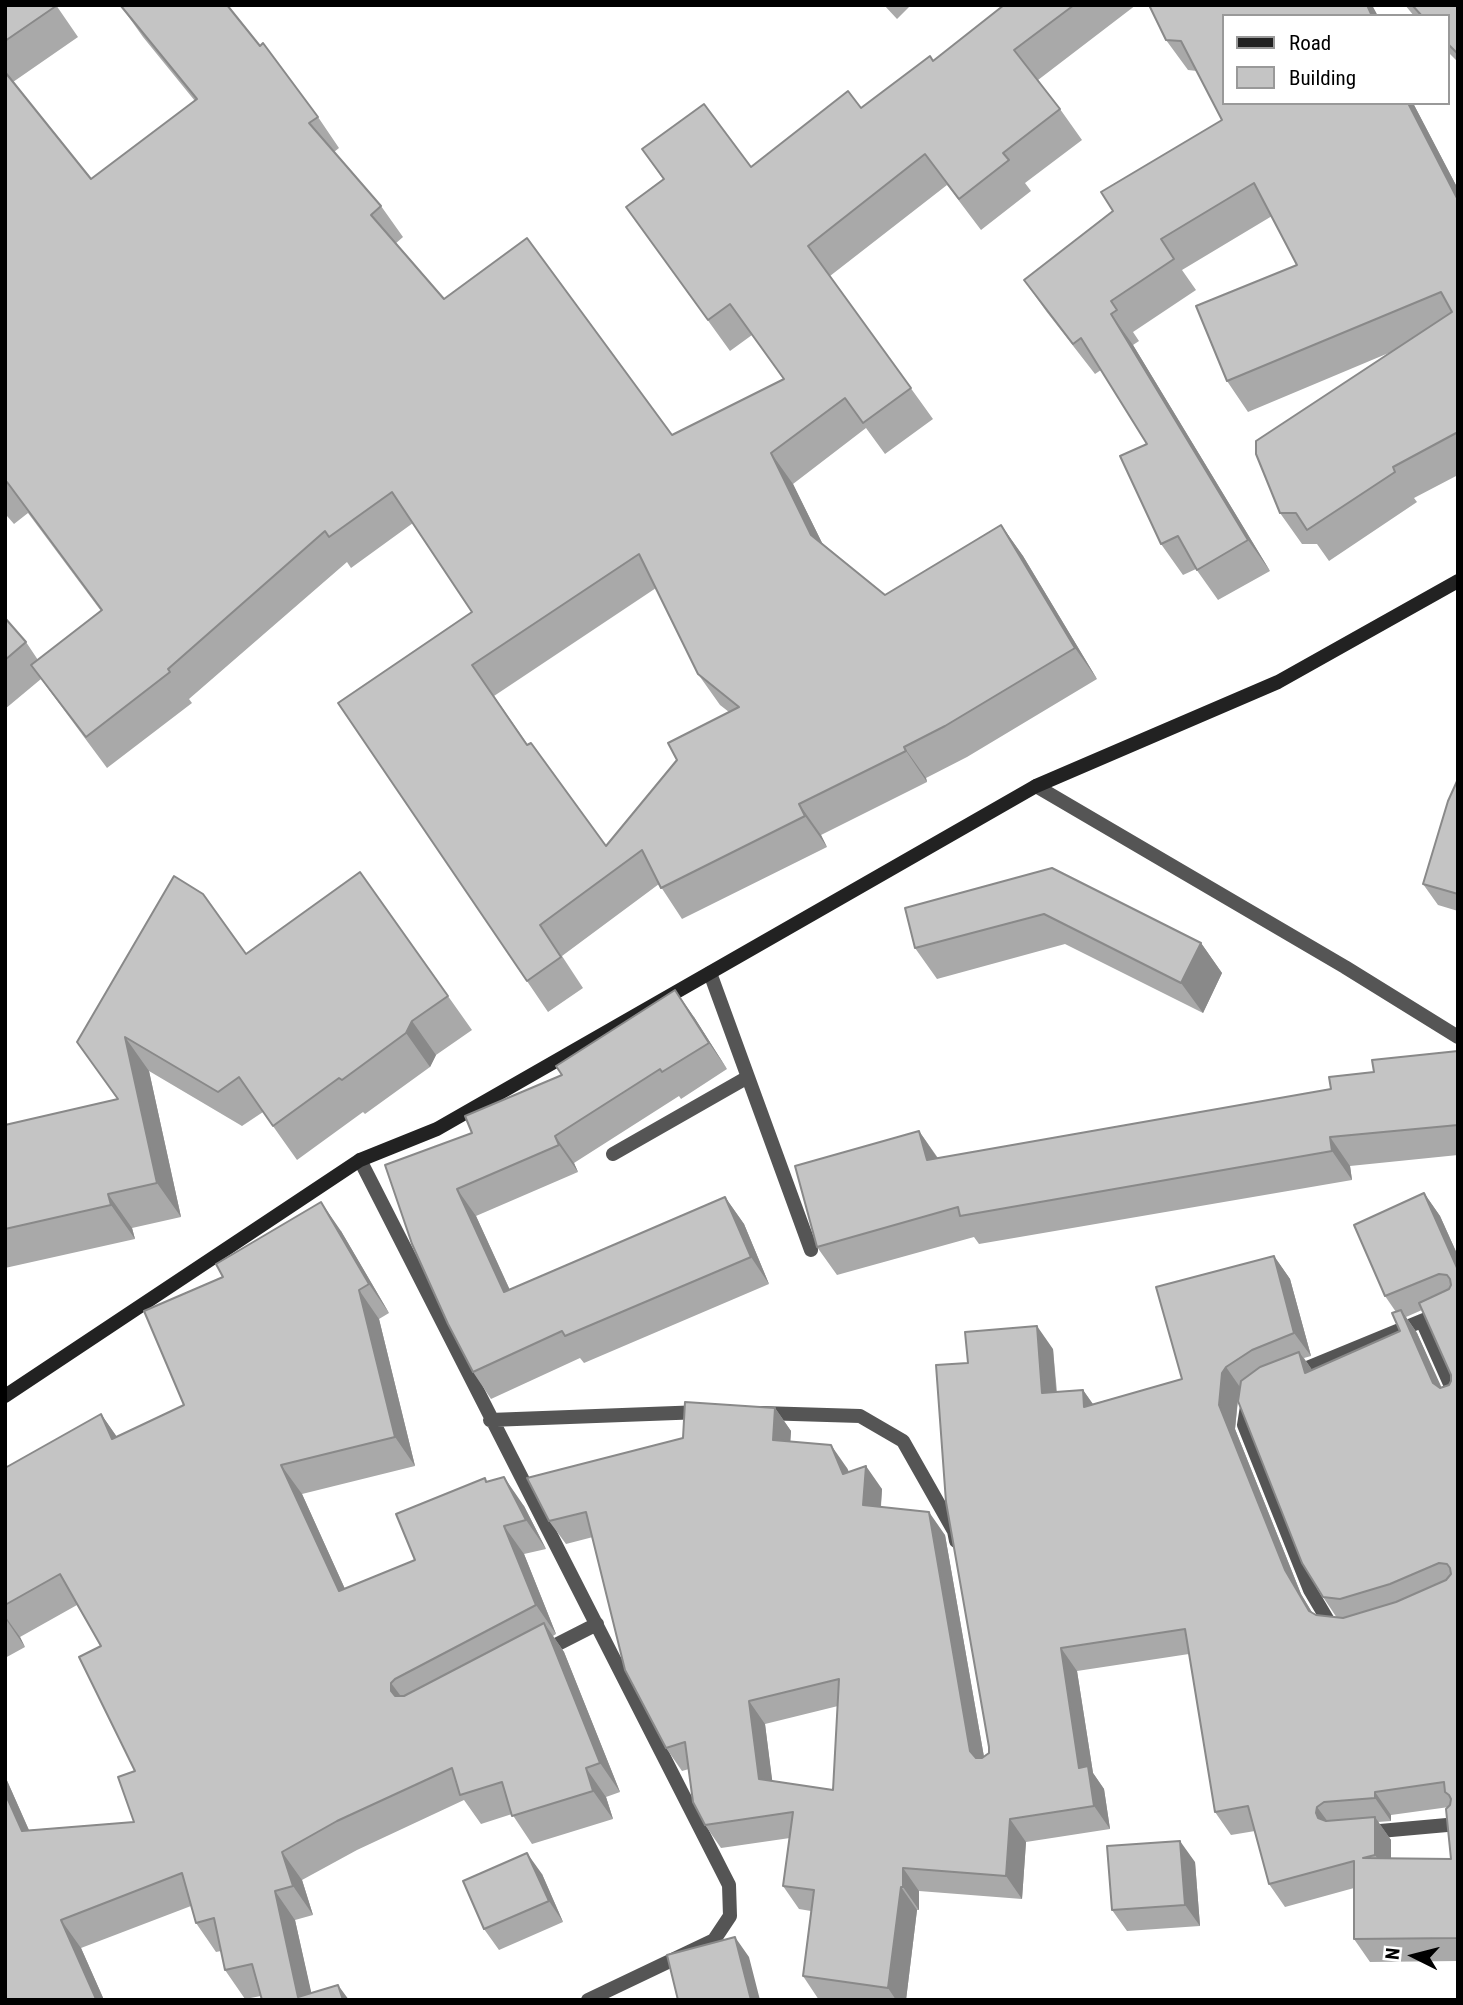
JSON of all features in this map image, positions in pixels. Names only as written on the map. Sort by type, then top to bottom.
[{"type":"main road","points":[[5,1396],[360,1160],[437,1129],[1036,786],[1278,681],[1458,581]]},
{"type":"street","points":[[1036,786],[1345,967],[1458,1037]]},
{"type":"street","points":[[710,973],[811,1250]]},
{"type":"street","points":[[613,1154],[748,1077]]},
{"type":"street","points":[[360,1160],[729,1885],[730,1916],[714,1940],[588,2000]]},
{"type":"street","points":[[1284,1377],[1458,1306]]},
{"type":"street","points":[[1422,1321],[1458,1402]]},
{"type":"street","points":[[1256,1393],[1248,1398],[1244,1424],[1310,1591],[1333,1629],[1357,1632]]},
{"type":"street","points":[[490,1420],[711,1411]]},
{"type":"street","points":[[752,1412],[860,1416],[903,1441],[954,1531],[959,1558]]},
{"type":"street","points":[[526,1661],[597,1624]]},
{"type":"street","points":[[1354,1833],[1458,1824]]},
{"type":"building","points":[[5,5],[55,5],[56,6],[5,41]]},
{"type":"building","points":[[227,5],[260,46],[263,43],[318,117],[309,123],[381,206],[371,215],[444,299],[527,238],[672,435],[784,379],[730,304],[708,320],[626,207],[664,179],[642,149],[704,104],[751,167],[848,91],[861,108],[930,56],[933,61],[1004,5],[1074,5],[1014,50],[1060,109],[1003,153],[1009,160],[959,199],[925,154],[808,246],[911,388],[863,423],[845,398],[771,453],[811,535],[885,595],[1001,525],[1075,648],[945,726],[904,747],[906,751],[799,804],[805,816],[661,888],[642,850],[540,925],[561,957],[527,981],[338,703],[472,612],[392,492],[329,537],[325,531],[168,669],[170,672],[86,737],[31,665],[102,610],[7,482],[5,483],[5,72],[91,179],[197,99],[121,6]],"holes":[[[639,554],[698,674],[739,707],[668,743],[677,760],[606,846],[531,743],[527,745],[472,665]]]},
{"type":"building","points":[[1149,5],[1367,5],[1371,14],[1222,14],[1222,105],[1409,105],[1458,200],[1458,432],[1393,467],[1395,472],[1307,530],[1296,513],[1280,513],[1256,454],[1256,441],[1452,312],[1441,292],[1227,381],[1196,306],[1297,265],[1254,183],[1161,239],[1174,259],[1111,301],[1117,310],[1111,314],[1248,540],[1197,570],[1178,536],[1161,544],[1120,456],[1147,444],[1081,338],[1073,344],[1024,280],[1113,211],[1101,192],[1222,120],[1181,41],[1166,40]]},
{"type":"building","points":[[1412,5],[1458,5],[1458,54],[1449,45],[1449,14],[1420,14]]},
{"type":"building","points":[[5,618],[26,642],[5,660]]},
{"type":"building","points":[[1458,779],[1458,894],[1423,884],[1448,801]]},
{"type":"building","points":[[1052,868],[1201,943],[1181,983],[1044,914],[915,948],[905,908]]},
{"type":"building","points":[[360,872],[448,996],[412,1021],[406,1033],[273,1126],[239,1077],[218,1092],[125,1037],[157,1183],[108,1194],[111,1205],[5,1229],[5,1125],[118,1099],[77,1042],[174,876],[203,894],[246,954]]},
{"type":"building","points":[[675,990],[709,1043],[662,1072],[660,1069],[555,1136],[559,1145],[457,1189],[504,1292],[725,1197],[751,1257],[565,1336],[562,1331],[473,1372],[412,1244],[385,1165],[472,1133],[465,1116],[562,1075],[556,1066]]},
{"type":"building","points":[[1458,1051],[1458,1125],[1330,1137],[1332,1151],[960,1216],[958,1207],[817,1247],[795,1166],[919,1131],[927,1160],[1331,1089],[1329,1077],[1374,1072],[1372,1060]]},
{"type":"building","points":[[1424,1193],[1458,1270],[1458,1938],[1354,1939],[1354,1861],[1269,1884],[1248,1806],[1215,1812],[1185,1629],[1061,1648],[1079,1768],[1088,1766],[1094,1806],[1010,1819],[1006,1876],[903,1868],[903,1887],[888,1988],[803,1976],[814,1890],[783,1886],[793,1812],[705,1825],[693,1802],[685,1742],[666,1748],[625,1670],[586,1512],[549,1521],[527,1478],[683,1438],[685,1402],[775,1408],[773,1440],[831,1445],[843,1474],[866,1466],[863,1505],[929,1512],[970,1751],[976,1758],[982,1758],[989,1753],[989,1747],[946,1502],[936,1365],[968,1363],[965,1332],[1037,1326],[1042,1393],[1083,1390],[1084,1407],[1182,1379],[1156,1287],[1274,1256],[1294,1333],[1252,1350],[1226,1367],[1222,1373],[1219,1405],[1285,1570],[1309,1611],[1316,1615],[1343,1618],[1396,1602],[1446,1580],[1451,1574],[1447,1564],[1439,1563],[1390,1584],[1340,1599],[1323,1597],[1302,1563],[1238,1401],[1241,1381],[1260,1367],[1299,1352],[1305,1373],[1400,1331],[1392,1313],[1401,1310],[1433,1383],[1440,1388],[1449,1385],[1451,1375],[1419,1303],[1449,1289],[1450,1279],[1447,1275],[1439,1274],[1385,1296],[1354,1225]],"holes":[[[839,1679],[833,1790],[759,1779],[749,1701]],[[1444,1782],[1445,1792],[1451,1799],[1446,1809],[1451,1859],[1363,1858],[1375,1855],[1375,1817],[1326,1821],[1318,1818],[1316,1813],[1317,1807],[1324,1802],[1375,1798],[1375,1792]]]},
{"type":"building","points":[[321,1202],[369,1284],[359,1290],[395,1437],[281,1465],[339,1591],[415,1560],[396,1514],[485,1478],[486,1482],[504,1477],[526,1520],[504,1526],[536,1605],[395,1679],[391,1683],[391,1691],[395,1696],[404,1696],[544,1623],[600,1763],[586,1768],[593,1791],[512,1816],[502,1782],[460,1795],[452,1768],[337,1821],[282,1852],[293,1886],[275,1891],[298,1997],[338,1985],[343,2000],[262,2000],[252,1964],[225,1970],[214,1918],[196,1923],[182,1873],[61,1920],[96,1999],[5,2000],[5,1793],[22,1831],[134,1822],[118,1777],[135,1771],[79,1657],[101,1646],[60,1574],[5,1605],[5,1468],[101,1414],[112,1439],[184,1405],[144,1311],[223,1277],[216,1264]]},
{"type":"building","points":[[1180,1841],[1185,1905],[1112,1910],[1107,1846]]},
{"type":"building","points":[[527,1853],[549,1901],[484,1929],[463,1881]]},
{"type":"building","points":[[735,1937],[751,2000],[678,2000],[667,1955]]}]
